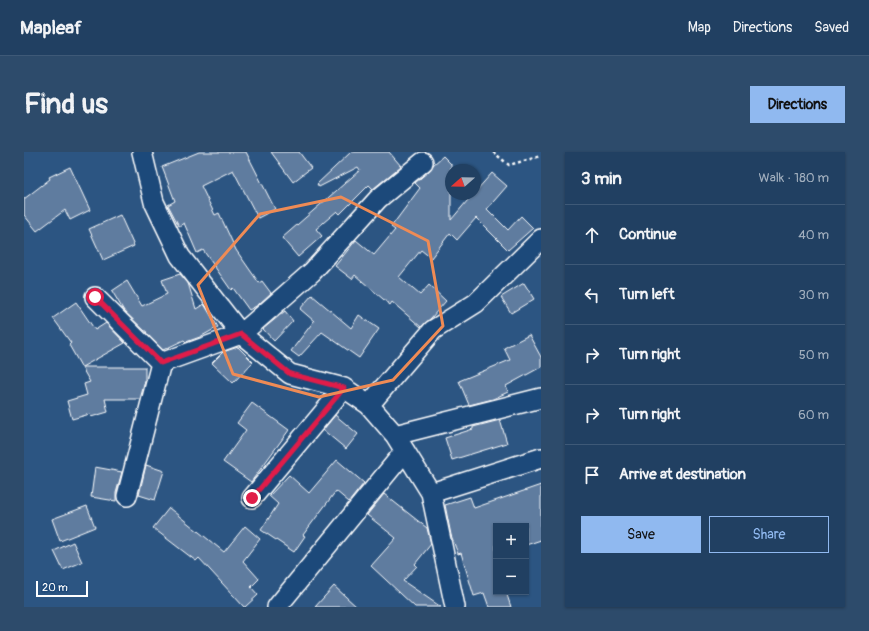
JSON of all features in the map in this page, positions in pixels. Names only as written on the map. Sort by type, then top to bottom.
[{"type":"street","points":[[142,152],[154,202],[180,256],[241,334],[290,374],[344,388],[369,405],[395,435],[431,493],[454,607]]},
{"type":"street","points":[[161,363],[241,334],[312,272],[378,199],[423,162]]},
{"type":"street","points":[[369,405],[434,330],[476,304],[541,238]]},
{"type":"street","points":[[95,297],[161,363]]},
{"type":"street","points":[[127,496],[161,363]]},
{"type":"street","points":[[252,498],[344,388]]},
{"type":"street","points":[[395,435],[541,398]]},
{"type":"street","points":[[277,607],[405,451]]},
{"type":"street","points":[[431,493],[541,458]]},
{"type":"path","points":[[493,152],[509,165],[541,156]]},
{"type":"highlighted area","points":[[341,197],[428,241],[443,326],[393,380],[319,397],[233,374],[198,285],[260,214]]},
{"type":"building","points":[[199,152],[246,152],[275,209],[258,218],[233,170],[201,186],[215,215],[219,213],[236,250],[259,283],[262,281],[271,293],[258,305],[249,310],[233,288],[231,290],[203,250],[197,253],[184,223],[179,226],[168,205],[175,201],[162,167]]},
{"type":"building","points":[[271,152],[299,152],[311,168],[293,182]]},
{"type":"building","points":[[351,152],[389,152],[401,166],[373,189],[369,185],[340,214],[337,211],[316,229],[322,236],[298,257],[282,238],[360,170],[358,167],[319,187],[317,184]]},
{"type":"building","points":[[443,156],[451,164],[445,164],[445,200],[451,200],[451,220],[468,200],[481,200],[481,185],[492,173],[507,186],[487,209],[508,230],[521,216],[533,228],[508,250],[476,218],[457,240],[450,233],[431,258],[421,250],[399,277],[420,295],[429,285],[446,301],[421,327],[392,302],[390,305],[355,275],[352,279],[335,266],[356,240],[374,255],[395,230],[391,227],[420,188],[415,183],[430,170],[433,165]]},
{"type":"building","points":[[70,167],[90,210],[70,220],[65,210],[37,231],[24,215],[24,199],[50,179],[49,177]]},
{"type":"building","points":[[120,215],[134,246],[103,260],[89,229]]},
{"type":"building","points":[[180,274],[188,283],[196,309],[204,304],[218,327],[200,337],[186,342],[184,340],[163,350],[147,334],[146,331],[124,311],[112,291],[127,281],[142,306],[167,294],[162,280]]},
{"type":"building","points":[[524,283],[534,299],[511,313],[501,297]]},
{"type":"building","points":[[312,295],[351,328],[359,315],[379,329],[359,358],[322,332],[299,357],[291,351],[314,321],[300,309]]},
{"type":"building","points":[[76,302],[95,330],[106,323],[125,343],[82,367],[145,367],[145,381],[140,399],[105,399],[108,412],[91,417],[90,414],[72,419],[67,401],[87,395],[84,384],[90,382],[69,345],[71,343],[53,318]]},
{"type":"building","points":[[285,311],[293,321],[274,341],[263,329]]},
{"type":"building","points":[[529,335],[541,357],[541,367],[506,386],[508,392],[493,399],[469,405],[459,381],[510,360],[504,348]]},
{"type":"building","points":[[238,347],[253,362],[233,383],[212,363],[223,352]]},
{"type":"building","points":[[252,403],[289,430],[251,482],[223,462],[246,430],[237,423]]},
{"type":"building","points":[[335,415],[358,434],[346,449],[323,430]]},
{"type":"building","points":[[500,420],[507,443],[452,460],[445,438],[473,429],[473,427]]},
{"type":"building","points":[[337,460],[364,483],[349,502],[336,491],[303,535],[305,536],[294,552],[261,530],[278,504],[269,496],[289,475],[309,493]]},
{"type":"building","points":[[146,465],[164,471],[155,500],[139,495]]},
{"type":"building","points":[[95,467],[122,472],[116,493],[116,501],[91,497]]},
{"type":"building","points":[[541,485],[541,540],[529,544],[529,523],[493,523],[493,595],[507,595],[511,607],[489,607],[484,593],[474,596],[461,553],[458,554],[451,535],[445,505],[470,497],[474,508]]},
{"type":"building","points":[[384,494],[427,528],[431,544],[415,564],[417,566],[403,581],[441,607],[415,607],[371,566],[396,538],[367,515]]},
{"type":"building","points":[[87,506],[95,527],[60,541],[52,519]]},
{"type":"building","points":[[169,508],[224,552],[245,526],[260,539],[243,561],[259,579],[251,587],[258,595],[245,607],[199,558],[196,561],[153,528]]},
{"type":"building","points":[[73,542],[82,562],[63,570],[54,551]]},
{"type":"building","points":[[334,586],[357,607],[315,607]]},
{"type":"route","points":[[95,297],[161,363],[241,334],[290,374],[344,388],[252,498]]}]
